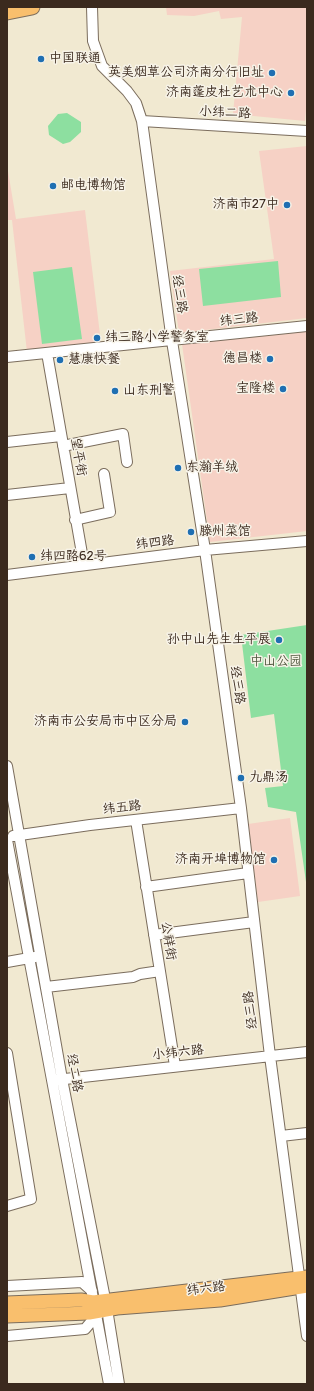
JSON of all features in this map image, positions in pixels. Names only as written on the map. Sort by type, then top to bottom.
[{"type":"highway","points":[[7,12],[32,7]]},
{"type":"main road","name":"纬六路","points":[[94,1305],[303,1282]]},
{"type":"main road","points":[[7,1303],[94,1305]]},
{"type":"main road","points":[[7,1316],[94,1305]]},
{"type":"street","name":"经三路","points":[[92,7],[93,41],[102,66],[127,91],[136,103],[142,121],[172,341],[205,550],[241,808],[270,1056],[303,1282],[307,1336]]},
{"type":"street","name":"小纬二路","points":[[142,121],[307,131]]},
{"type":"street","name":"纬三路","points":[[7,357],[307,326]]},
{"type":"street","name":"望平街","points":[[47,353],[84,565]]},
{"type":"street","points":[[7,442],[62,441],[123,434],[127,462]]},
{"type":"street","points":[[75,520],[110,512],[104,474]]},
{"type":"street","points":[[7,495],[70,488]]},
{"type":"street","name":"纬四路","points":[[7,575],[205,550],[307,541]]},
{"type":"street","name":"经二路","points":[[7,766],[41,956],[57,1080],[94,1305],[118,1384]]},
{"type":"street","name":"纬五路","points":[[7,839],[90,825],[241,808]]},
{"type":"street","name":"公祥街","points":[[136,820],[175,1066]]},
{"type":"street","name":"经二路","points":[[7,839],[29,958],[57,1080],[94,1305],[109,1384]]},
{"type":"street","points":[[146,887],[248,873]]},
{"type":"street","points":[[154,935],[254,922]]},
{"type":"street","points":[[7,962],[41,956]]},
{"type":"street","points":[[46,987],[133,977],[140,974],[160,971]]},
{"type":"street","name":"小纬六路","points":[[57,1080],[307,1052]]},
{"type":"street","points":[[7,1053],[9,1081],[31,1199],[7,1206]]},
{"type":"street","points":[[281,1136],[307,1133]]},
{"type":"street","points":[[7,1286],[82,1282],[94,1305],[85,1329],[7,1336]]},
{"type":"shaded area","name":"英美烟草公司济南分行旧址","points":[[166,7],[307,7],[307,100],[305,121],[233,114],[242,17],[221,19],[219,11],[194,16],[167,15]]},
{"type":"shaded area","name":"济南市27中","points":[[307,146],[307,318],[179,333],[170,271],[274,259],[259,151]]},
{"type":"shaded area","points":[[7,165],[16,219],[85,210],[101,343],[27,352],[12,220],[7,220]]},
{"type":"shaded area","points":[[307,330],[307,531],[210,542],[182,344]]},
{"type":"shaded area","name":"济南开埠博物馆","points":[[290,818],[300,896],[258,902],[248,824]]},
{"type":"green space","points":[[67,113],[81,122],[81,132],[70,142],[63,144],[49,135],[48,126],[58,114]]},
{"type":"green space","points":[[278,261],[281,297],[203,306],[199,269]]},
{"type":"green space","points":[[72,267],[82,339],[42,344],[33,272]]},
{"type":"green space","name":"中山公园","points":[[307,625],[307,889],[296,812],[268,807],[265,788],[283,786],[274,714],[251,718],[241,635]]},
{"type":"place","name":"中国联通","points":[[41,59]]},
{"type":"place","name":"英美烟草公司济南分行旧址","points":[[272,73]]},
{"type":"place","name":"济南蓬皮杜艺术中心","points":[[291,93]]},
{"type":"place","name":"邮电博物馆","points":[[53,186]]},
{"type":"place","name":"济南市27中","points":[[287,205]]},
{"type":"place","name":"纬三路小学警务室","points":[[97,338]]},
{"type":"place","name":"德昌楼","points":[[270,359]]},
{"type":"place","name":"慧康快餐","points":[[60,360]]},
{"type":"place","name":"宝隆楼","points":[[283,389]]},
{"type":"place","name":"山东刑警","points":[[115,391]]},
{"type":"place","name":"东瀚羊绒","points":[[178,468]]},
{"type":"place","name":"滕州菜馆","points":[[191,532]]},
{"type":"place","name":"纬四路62号","points":[[32,557]]},
{"type":"place","name":"孙中山先生生平展","points":[[279,640]]},
{"type":"place","name":"济南市公安局市中区分局","points":[[185,722]]},
{"type":"place","name":"九鼎汤","points":[[241,778]]},
{"type":"place","name":"济南开埠博物馆","points":[[274,860]]}]
